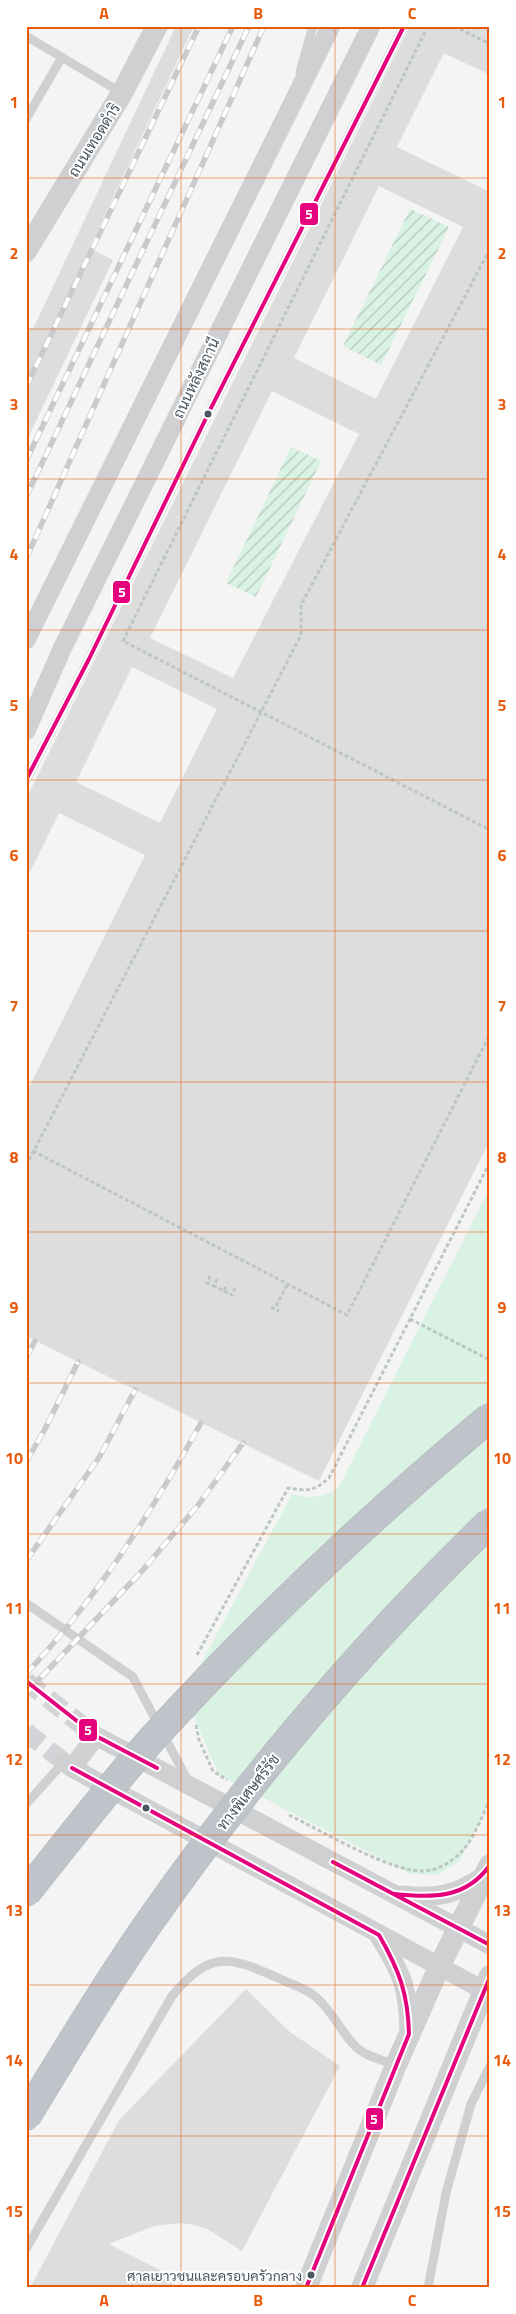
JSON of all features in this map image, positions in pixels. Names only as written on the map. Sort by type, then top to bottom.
[{"type":"highway","points":[[26,1893],[152,1739],[232,1655],[420,1476],[490,1417]]},
{"type":"highway","name":"ทางพิเศษศรีรัช","points":[[26,2117],[82,2024],[146,1927],[220,1828],[291,1738],[373,1642],[490,1522]]},
{"type":"street","name":"ถนนเทอดดำริ","points":[[26,250],[122,93],[157,26]]},
{"type":"street","points":[[26,640],[331,26]]},
{"type":"street","name":"ถนนหลังสถานี","points":[[26,731],[62,650],[371,26]]},
{"type":"street","points":[[362,2288],[487,1983],[439,1967],[68,1765],[92,1733],[490,1945]]},
{"type":"street","points":[[394,1894],[426,1898],[445,1896],[465,1888],[487,1870]]},
{"type":"street","points":[[306,2288],[396,2065],[439,1967],[487,1870]]},
{"type":"street","points":[[379,1935],[398,1966],[404,1982],[408,2002],[410,2034]]},
{"type":"lane","points":[[291,106],[312,26]]},
{"type":"lane","points":[[26,780],[89,659],[209,412],[404,26]]},
{"type":"lane","points":[[26,36],[122,93]]},
{"type":"lane","points":[[26,119],[62,57]]},
{"type":"lane","points":[[26,1603],[133,1677],[191,1786]]},
{"type":"lane","points":[[26,1804],[68,1765]]},
{"type":"lane","points":[[26,2250],[172,1996],[188,1977],[208,1963],[219,1960],[234,1961],[314,1995],[329,2009],[355,2046],[369,2055],[396,2065]]},
{"type":"lane","points":[[428,2288],[446,2193],[471,2104],[490,2066]]},
{"type":"path","points":[[428,26],[123,642],[490,830]]},
{"type":"path","points":[[454,26],[490,44]]},
{"type":"path","points":[[26,1166],[301,635],[301,605],[490,249]]},
{"type":"path","points":[[33,1151],[346,1315],[490,1034]]},
{"type":"path","points":[[329,1478],[490,1162]]},
{"type":"path","points":[[210,1276],[207,1283],[232,1294],[235,1288]]},
{"type":"path","points":[[214,1286],[217,1279]]},
{"type":"path","points":[[224,1291],[227,1284]]},
{"type":"path","points":[[276,1306],[287,1285]]},
{"type":"path","points":[[271,1307],[279,1311]]},
{"type":"path","points":[[410,1319],[490,1360]]},
{"type":"green space","points":[[410,209],[449,227],[381,365],[343,346]]},
{"type":"green space","points":[[291,447],[321,461],[256,597],[226,583]]},
{"type":"green space","points":[[490,1187],[490,1800],[460,1861],[437,1875],[411,1874],[219,1775],[184,1695],[292,1494],[306,1497],[317,1496],[339,1487]]},
{"type":"building","points":[[176,26],[194,26],[89,248],[113,260],[26,442],[26,326],[33,329]]},
{"type":"building","points":[[410,26],[482,26],[490,30],[490,75],[444,53],[397,147],[490,192],[490,1140],[319,1481],[26,1336],[26,1093],[145,855],[59,813],[26,880],[26,799]],"holes":[[[379,186],[463,227],[376,399],[294,358]],[[272,391],[359,434],[233,678],[150,638]],[[132,667],[217,709],[160,823],[76,782]]]},
{"type":"building","name":"ศาลเยาวชนและครอบครัวกลาง","points":[[246,1989],[290,2032],[340,2066],[242,2251],[209,2230],[195,2225],[180,2223],[154,2226],[109,2244],[160,2270],[176,2288],[30,2288],[119,2120]]},
{"type":"tunnel","points":[[26,1681],[88,1730]]},
{"type":"tunnel","points":[[26,1732],[64,1762]]},
{"type":"railway","points":[[26,387],[199,26]]},
{"type":"railway","points":[[26,461],[233,26]]},
{"type":"railway","points":[[26,497],[249,26]]},
{"type":"railway","points":[[26,559],[264,26]]},
{"type":"railway","points":[[26,1358],[35,1341]]},
{"type":"railway","points":[[26,1462],[45,1429],[78,1362]]},
{"type":"railway","points":[[26,1561],[100,1456],[135,1390]]},
{"type":"railway","points":[[26,1674],[76,1615],[121,1554],[163,1490],[201,1423]]},
{"type":"railway","points":[[26,1693],[142,1571],[199,1504],[243,1443]]},
{"type":"transit line","name":"5","points":[[26,780],[89,659],[209,412],[404,26]]},
{"type":"transit line","name":"5","points":[[26,1681],[96,1736],[157,1768]]},
{"type":"transit line","name":"5","points":[[72,1768],[379,1935],[392,1959],[401,1982],[407,2006],[409,2034],[306,2288]]},
{"type":"transit line","name":"5","points":[[333,1862],[490,1945]]},
{"type":"transit line","name":"5","points":[[394,1894],[422,1896],[447,1894],[470,1884],[481,1876],[490,1865]]},
{"type":"transit line","name":"5","points":[[362,2288],[490,1977]]},
{"type":"place","name":"ศาลเยาวชนและครอบครัวกลาง","points":[[311,2275]]}]
